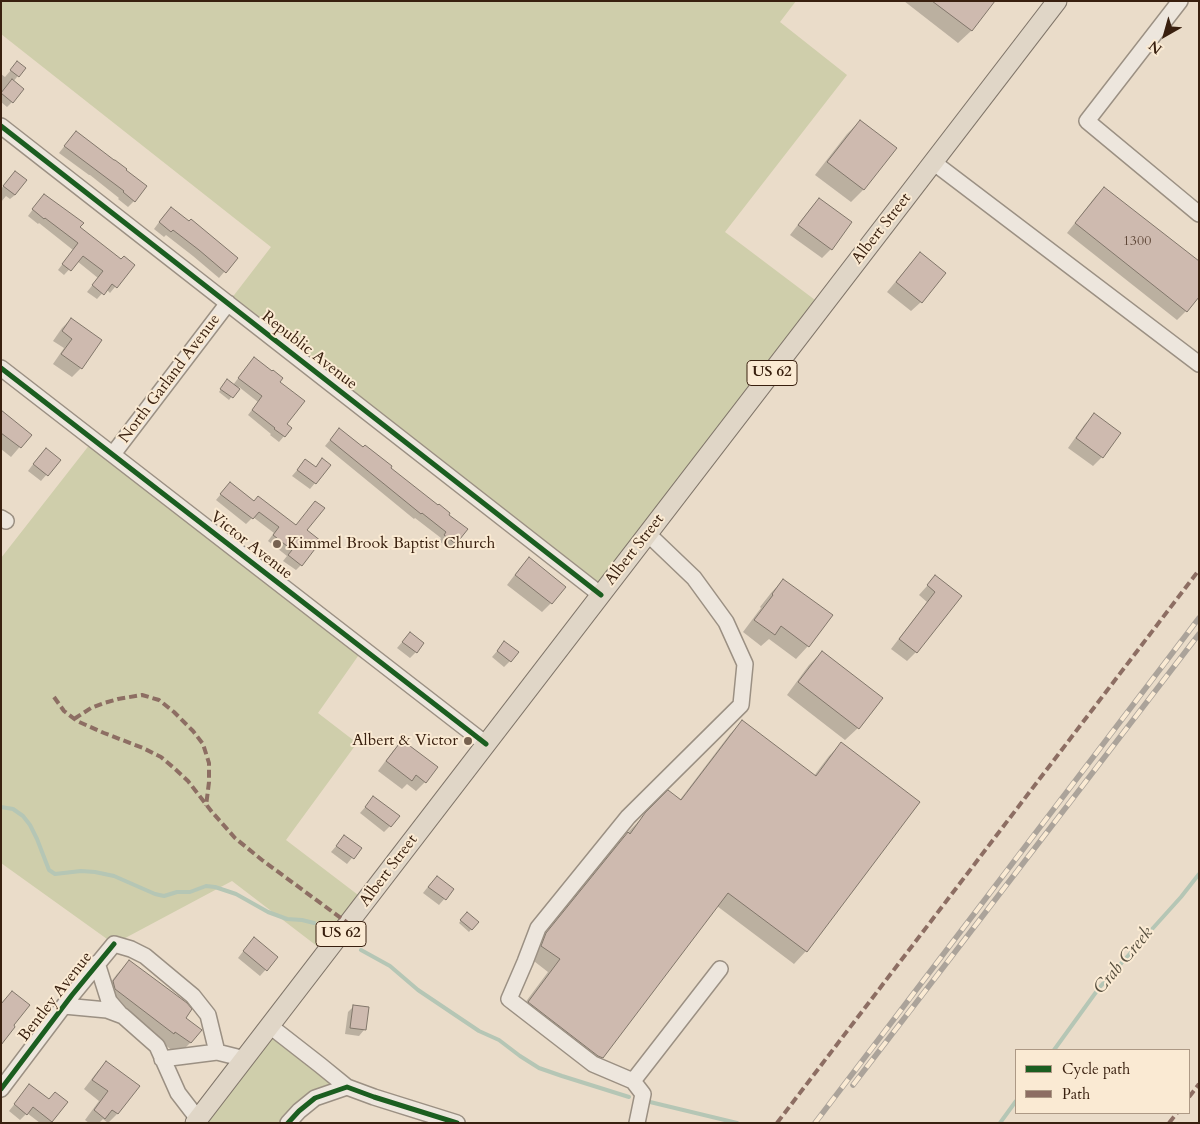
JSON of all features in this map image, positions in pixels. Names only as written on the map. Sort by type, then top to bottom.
[{"type":"main road","name":"Albert Street","points":[[197,1121],[1057,1]]},
{"type":"street","points":[[1180,1],[1087,121],[1199,214]]},
{"type":"street","name":"Republic Avenue","points":[[1,126],[601,595]]},
{"type":"street","points":[[933,162],[1199,364]]},
{"type":"street","name":"North Garland Avenue","points":[[113,454],[228,303]]},
{"type":"street","name":"Victor Avenue","points":[[1,368],[486,744]]},
{"type":"street","points":[[638,1118],[643,1094],[633,1081],[592,1064],[508,999],[538,928],[628,817],[741,705],[746,664],[726,622],[694,578],[648,534]]},
{"type":"street","name":"Bentley Avenue","points":[[1,1090],[97,963],[114,944],[145,956],[194,996],[208,1014],[217,1052]]},
{"type":"street","points":[[97,963],[109,1001],[122,1016],[157,1046],[178,1093],[197,1121]]},
{"type":"street","points":[[633,1081],[720,969]]},
{"type":"street","points":[[64,1006],[107,1010],[122,1016]]},
{"type":"street","points":[[270,1026],[347,1087],[457,1123]]},
{"type":"street","points":[[162,1058],[217,1052],[245,1059]]},
{"type":"street","points":[[289,1122],[299,1111],[316,1098],[347,1087]]},
{"type":"green space","points":[[1,1],[796,1],[780,22],[847,75],[725,232],[823,306],[601,595],[228,303],[271,247],[1,34]]},
{"type":"green space","points":[[94,439],[363,649],[318,713],[357,743],[286,840],[366,901],[326,953],[232,881],[114,944],[1,863],[1,558]]},
{"type":"green space","points":[[270,1026],[347,1087],[288,1123],[195,1123]]},
{"type":"building","points":[[932,1],[995,1],[972,31]]},
{"type":"building","points":[[17,61],[26,68],[19,77],[10,70]]},
{"type":"building","points":[[12,79],[24,89],[13,103],[1,93]]},
{"type":"building","points":[[860,120],[897,148],[864,190],[827,162]]},
{"type":"building","points":[[76,131],[147,186],[135,202],[124,191],[64,146]]},
{"type":"building","points":[[15,171],[27,180],[15,195],[3,186]]},
{"type":"building","points":[[1104,187],[1199,261],[1199,297],[1187,312],[1075,223]]},
{"type":"building","points":[[44,194],[84,223],[80,227],[121,259],[124,256],[135,265],[117,288],[112,284],[104,295],[92,285],[103,271],[83,256],[71,271],[62,264],[78,243],[32,209]]},
{"type":"building","points":[[819,198],[852,222],[832,250],[798,225]]},
{"type":"building","points":[[171,207],[189,221],[191,219],[238,258],[226,273],[173,230],[171,232],[159,222]]},
{"type":"building","points":[[920,252],[946,273],[922,303],[896,282]]},
{"type":"building","points":[[71,318],[102,340],[82,369],[61,354],[72,339],[62,331]]},
{"type":"building","points":[[254,357],[283,378],[280,382],[305,401],[287,424],[292,428],[285,437],[252,410],[262,396],[238,378]]},
{"type":"building","points":[[227,379],[240,389],[233,398],[220,389]]},
{"type":"building","points":[[1,410],[32,435],[21,448],[1,433]]},
{"type":"building","points":[[1094,413],[1121,433],[1103,458],[1076,438]]},
{"type":"building","points":[[339,428],[392,466],[391,468],[439,504],[450,513],[449,515],[468,529],[456,544],[444,535],[446,532],[330,440]]},
{"type":"building","points":[[46,448],[61,460],[48,476],[33,464]]},
{"type":"building","points":[[322,458],[331,465],[316,484],[297,470],[305,459],[316,467]]},
{"type":"building","points":[[230,482],[254,501],[258,496],[296,525],[315,501],[325,508],[307,530],[321,541],[302,566],[288,555],[292,550],[273,535],[279,527],[259,512],[253,519],[220,494]]},
{"type":"building","points":[[529,557],[566,587],[552,604],[515,575]]},
{"type":"building","points":[[935,575],[962,596],[917,653],[899,639],[935,592],[927,585]]},
{"type":"building","points":[[783,579],[833,615],[809,647],[781,626],[775,635],[754,620]]},
{"type":"building","points":[[410,632],[424,643],[417,653],[402,642]]},
{"type":"building","points":[[504,641],[519,652],[511,662],[497,651]]},
{"type":"building","points":[[822,651],[883,698],[859,729],[798,682]]},
{"type":"building","points":[[742,720],[816,776],[841,742],[920,802],[807,952],[728,893],[603,1058],[598,1056],[528,1002],[560,959],[541,946],[546,933],[628,832],[630,834],[645,813],[668,790],[681,800]]},
{"type":"building","points":[[402,740],[438,767],[426,783],[416,775],[412,781],[386,761]]},
{"type":"building","points":[[373,796],[400,816],[391,827],[365,807]]},
{"type":"building","points":[[344,835],[362,848],[354,859],[336,846]]},
{"type":"building","points":[[437,876],[454,889],[446,900],[428,887]]},
{"type":"building","points":[[467,912],[479,922],[472,930],[460,920]]},
{"type":"building","points":[[254,937],[278,957],[267,971],[243,951]]},
{"type":"building","points":[[129,960],[187,1003],[192,1009],[186,1018],[202,1030],[191,1043],[175,1032],[174,1034],[115,989],[113,981]]},
{"type":"building","points":[[12,991],[30,1005],[1,1045],[1,1004]]},
{"type":"building","points":[[353,1005],[369,1007],[366,1030],[350,1028]]},
{"type":"building","points":[[106,1061],[140,1086],[118,1114],[112,1110],[105,1119],[94,1110],[108,1091],[92,1080]]},
{"type":"building","points":[[29,1084],[49,1099],[55,1092],[68,1102],[52,1122],[33,1107],[27,1115],[14,1104]]},
{"type":"waterway","points":[[1,807],[13,809],[23,816],[37,839],[49,870],[55,874],[81,871],[95,872],[114,876],[164,896],[177,892],[190,892],[206,886],[215,887],[236,894],[268,912],[287,919],[314,923]]},
{"type":"waterway","name":"Crab Creek","points":[[1055,1049],[1099,988],[1181,897],[1199,874]]},
{"type":"waterway","points":[[361,950],[390,966],[418,990],[479,1031],[499,1040],[539,1068],[629,1097]]},
{"type":"waterway","points":[[650,1102],[737,1123]]},
{"type":"waterway","name":"Crab Creek","points":[[1000,1123],[1015,1102]]},
{"type":"railway","points":[[815,1123],[1199,618]]},
{"type":"railway","points":[[853,1085],[1199,634]]},
{"type":"marked path","points":[[777,1123],[1199,570]]},
{"type":"marked path","points":[[74,719],[91,708],[118,699],[142,695],[159,700],[174,712],[203,744],[209,763],[206,806]]},
{"type":"marked path","points":[[54,697],[64,711],[77,721],[161,757],[188,781],[235,838],[349,924]]},
{"type":"marked path","points":[[1190,1096],[1199,1084]]},
{"type":"marked path","points":[[1169,1123],[1176,1114]]},
{"type":"cycle path","points":[[1,126],[601,595]]},
{"type":"cycle path","points":[[1,368],[486,744]]},
{"type":"cycle path","points":[[1,1089],[72,995],[114,944]]},
{"type":"cycle path","points":[[288,1123],[315,1098],[347,1087],[457,1123]]},
{"type":"place","name":"Kimmel Brook Baptist Church","points":[[277,544]]},
{"type":"place","name":"Albert & Victor","points":[[468,741]]}]
